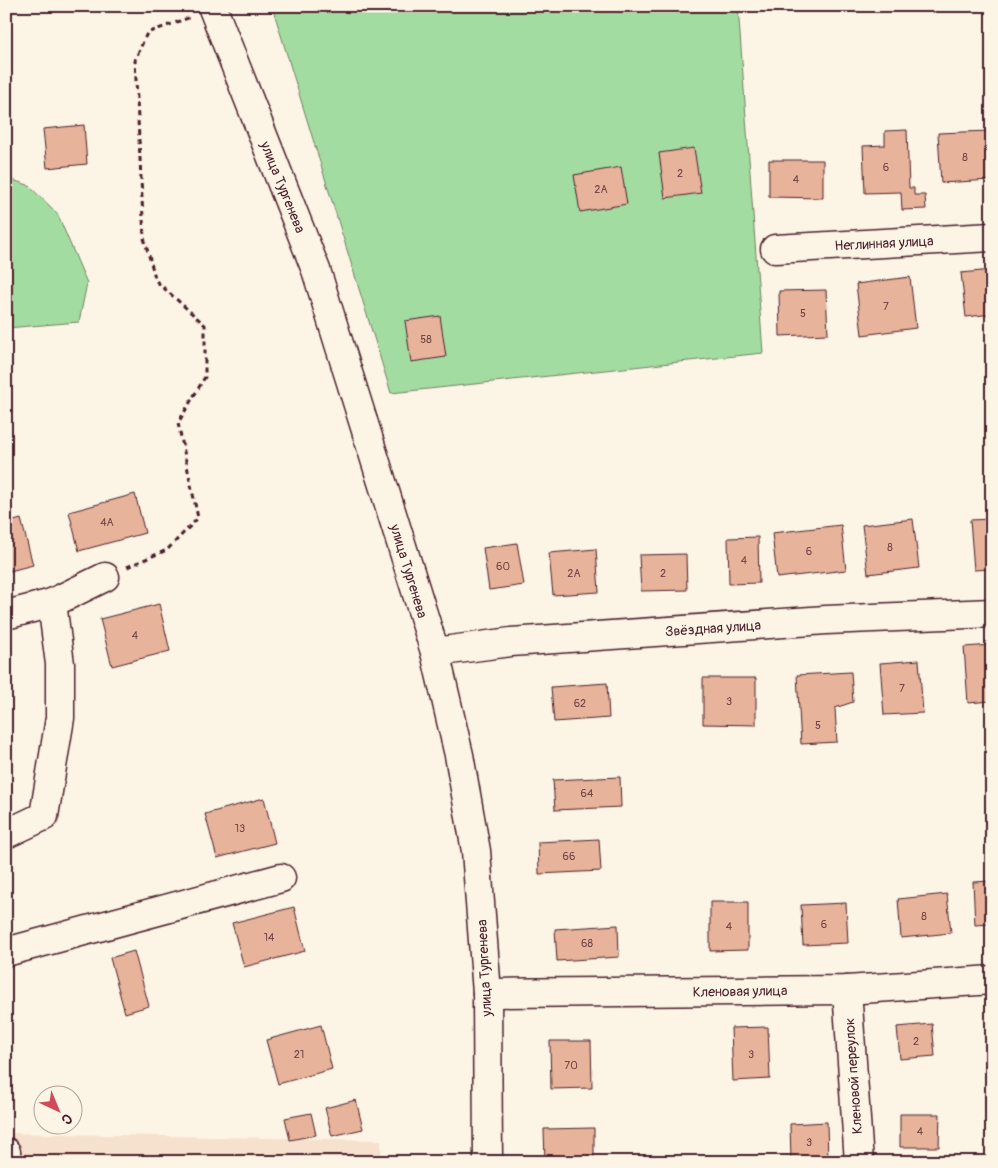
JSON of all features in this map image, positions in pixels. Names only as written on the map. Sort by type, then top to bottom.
[{"type":"street","name":"улица Тургенева","points":[[212,8],[316,270],[434,652],[459,755],[476,851],[487,994],[488,1162]]},
{"type":"street","name":"Неглинная улица","points":[[776,249],[992,237]]},
{"type":"street","points":[[6,615],[52,603],[105,577]]},
{"type":"street","points":[[6,834],[44,816],[60,718],[60,664],[52,603]]},
{"type":"street","name":"Звёздная улица","points":[[434,652],[511,642],[826,620],[992,612]]},
{"type":"street","points":[[6,952],[281,878]]},
{"type":"street","name":"Кленовая улица","points":[[487,994],[847,990],[992,980]]},
{"type":"street","name":"Кленовой переулок","points":[[847,990],[859,1162]]},
{"type":"street","points":[[6,1152],[7,1162]]},
{"type":"path","points":[[105,577],[167,550],[198,518],[178,423],[205,377],[205,325],[156,281],[144,238],[135,60],[147,32],[212,8]]},
{"type":"shaded area","points":[[6,1133],[32,1133],[32,1136],[82,1136],[82,1134],[381,1140],[382,1162],[6,1162]]},
{"type":"green space","points":[[272,6],[738,6],[763,353],[391,393]]},
{"type":"green space","points":[[6,178],[28,185],[57,213],[87,283],[79,322],[6,328]]},
{"type":"building","points":[[84,125],[87,164],[47,168],[43,129]]},
{"type":"building","points":[[907,130],[909,188],[914,188],[914,195],[925,195],[926,209],[902,210],[901,192],[865,193],[863,146],[885,145],[885,131]]},
{"type":"building","points":[[989,131],[991,180],[941,183],[938,133]]},
{"type":"building","points":[[694,148],[701,193],[665,198],[659,153]]},
{"type":"building","points":[[769,160],[823,160],[823,198],[769,197]]},
{"type":"building","points":[[621,167],[627,204],[580,212],[574,175]]},
{"type":"building","points":[[992,270],[992,314],[966,317],[961,273]]},
{"type":"building","points":[[910,277],[916,328],[862,335],[856,284]]},
{"type":"building","points":[[826,290],[828,334],[780,336],[779,291]]},
{"type":"building","points":[[440,316],[446,357],[411,362],[405,321]]},
{"type":"building","points":[[135,494],[145,533],[79,551],[69,512]]},
{"type":"building","points":[[21,519],[33,565],[6,572],[6,523]]},
{"type":"building","points":[[913,519],[919,568],[868,574],[862,525]]},
{"type":"building","points":[[992,519],[992,569],[974,570],[970,520]]},
{"type":"building","points":[[841,525],[846,570],[777,578],[772,533]]},
{"type":"building","points":[[758,537],[759,583],[729,584],[728,538]]},
{"type":"building","points":[[517,543],[524,585],[489,590],[483,548]]},
{"type":"building","points":[[596,549],[599,592],[553,595],[549,553]]},
{"type":"building","points":[[686,554],[687,590],[641,591],[639,555]]},
{"type":"building","points":[[159,604],[170,651],[112,666],[100,619]]},
{"type":"building","points":[[992,645],[992,701],[968,703],[964,647]]},
{"type":"building","points":[[919,660],[923,713],[884,715],[880,663]]},
{"type":"building","points":[[851,672],[853,702],[835,708],[837,742],[801,744],[797,675]]},
{"type":"building","points":[[703,678],[756,678],[756,725],[703,724]]},
{"type":"building","points":[[607,683],[609,718],[554,722],[551,687]]},
{"type":"building","points":[[620,777],[621,807],[555,810],[553,780]]},
{"type":"building","points":[[264,798],[275,843],[217,858],[205,814]]},
{"type":"building","points":[[599,839],[601,871],[539,874],[538,842]]},
{"type":"building","points":[[992,881],[992,924],[975,925],[973,882]]},
{"type":"building","points":[[947,894],[951,933],[901,938],[898,899]]},
{"type":"building","points":[[710,902],[748,902],[748,950],[710,951]]},
{"type":"building","points":[[846,903],[848,943],[803,945],[801,905]]},
{"type":"building","points":[[294,907],[305,951],[244,967],[232,923]]},
{"type":"building","points":[[618,925],[619,957],[557,961],[555,929]]},
{"type":"building","points":[[134,951],[149,1006],[125,1013],[110,958]]},
{"type":"building","points":[[932,1024],[935,1056],[900,1059],[897,1027]]},
{"type":"building","points":[[321,1025],[332,1069],[278,1084],[266,1040]]},
{"type":"building","points":[[768,1027],[770,1079],[733,1081],[731,1028]]},
{"type":"building","points":[[550,1041],[591,1041],[592,1088],[551,1089]]},
{"type":"building","points":[[356,1100],[363,1129],[332,1136],[325,1108]]},
{"type":"building","points":[[311,1113],[316,1135],[290,1140],[285,1118]]},
{"type":"building","points":[[900,1114],[940,1114],[939,1147],[900,1147]]},
{"type":"building","points":[[827,1122],[828,1162],[756,1162],[791,1160],[790,1124]]},
{"type":"building","points":[[594,1128],[594,1162],[545,1162],[544,1129]]}]
